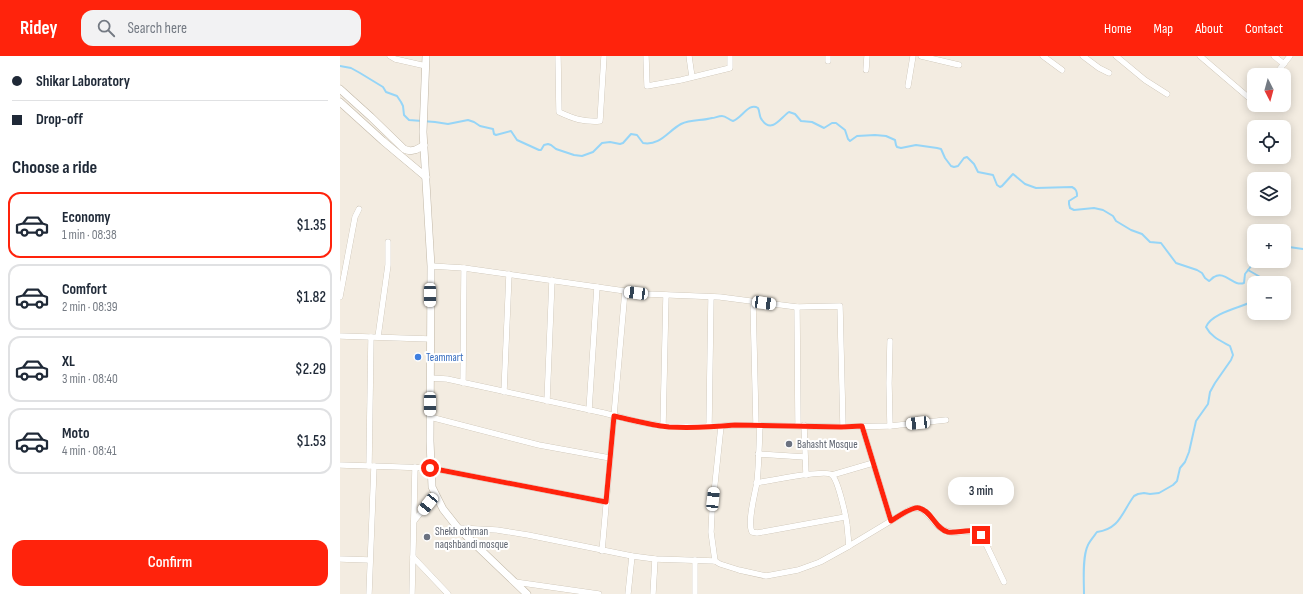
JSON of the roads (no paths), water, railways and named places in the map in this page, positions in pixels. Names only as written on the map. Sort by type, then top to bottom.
[{"type":"street","points":[[390,56],[395,59],[426,66]]},
{"type":"street","points":[[426,56],[424,145],[431,266],[430,468],[432,487],[443,510],[458,528],[527,594]]},
{"type":"street","points":[[558,56],[559,112],[577,120],[587,122],[600,121],[604,56]]},
{"type":"street","points":[[646,56],[648,86],[730,68],[730,56]]},
{"type":"street","points":[[689,56],[692,77]]},
{"type":"street","points":[[866,70],[867,56]]},
{"type":"street","points":[[908,86],[913,56]]},
{"type":"street","points":[[921,56],[959,65]]},
{"type":"street","points":[[1043,56],[1062,70]]},
{"type":"street","points":[[1083,56],[1108,73]]},
{"type":"street","points":[[1116,56],[1145,80],[1167,94]]},
{"type":"street","points":[[1200,56],[1247,96]]},
{"type":"street","points":[[1274,56],[1284,64]]},
{"type":"street","points":[[1281,68],[1290,56]]},
{"type":"street","points":[[340,89],[371,117],[426,177]]},
{"type":"street","points":[[340,102],[402,152],[413,151],[424,145]]},
{"type":"street","points":[[340,297],[355,217],[359,210]]},
{"type":"street","points":[[378,337],[388,265],[388,242]]},
{"type":"street","points":[[431,266],[464,268],[625,291],[711,297],[797,307],[840,306],[842,427]]},
{"type":"street","points":[[463,383],[464,268]]},
{"type":"street","points":[[504,392],[509,274]]},
{"type":"street","points":[[547,401],[552,280]]},
{"type":"street","points":[[589,410],[597,288]]},
{"type":"street","points":[[602,551],[625,291]]},
{"type":"street","points":[[663,426],[666,295]]},
{"type":"street","points":[[709,426],[711,297]]},
{"type":"street","points":[[753,302],[758,454],[750,528],[752,532],[757,533],[845,517]]},
{"type":"street","points":[[797,307],[801,425],[806,475]]},
{"type":"street","points":[[340,336],[430,339]]},
{"type":"street","points":[[369,594],[372,466],[371,338]]},
{"type":"street","points":[[890,341],[890,426]]},
{"type":"street","points":[[430,378],[463,383],[663,426],[890,426],[946,420]]},
{"type":"street","points":[[430,417],[539,445],[610,458]]},
{"type":"street","points":[[715,561],[711,532],[721,426]]},
{"type":"street","points":[[862,426],[891,521]]},
{"type":"street","points":[[758,454],[805,457]]},
{"type":"street","points":[[756,483],[806,475],[829,473],[832,475],[873,462]]},
{"type":"street","points":[[340,465],[430,468],[606,502]]},
{"type":"street","points":[[412,594],[415,467]]},
{"type":"street","points":[[832,475],[838,487],[848,526],[849,546]]},
{"type":"street","points":[[414,521],[435,495]]},
{"type":"street","points":[[458,528],[497,530],[602,551],[655,559],[715,561],[739,570],[766,576],[798,570],[820,562],[915,508],[920,508],[925,511],[942,530],[948,532],[974,530],[978,532],[983,538],[1004,582]]},
{"type":"street","points":[[628,594],[632,556]]},
{"type":"street","points":[[413,557],[448,594]]},
{"type":"street","points":[[340,559],[370,560]]},
{"type":"street","points":[[653,594],[655,559]]},
{"type":"street","points":[[695,560],[695,594]]},
{"type":"street","points":[[515,582],[598,594]]},
{"type":"waterway","points":[[340,66],[351,68],[383,87],[386,92],[397,96],[403,106],[404,115],[409,120],[448,124],[468,120],[480,126],[493,129],[494,134],[496,135],[511,131],[517,140],[539,150],[541,150],[544,145],[548,144],[556,149],[582,156],[593,152],[602,143],[623,143],[631,134],[637,135],[643,143],[649,143],[659,140],[676,127],[689,121],[722,116],[733,121],[752,107],[758,108],[761,119],[769,125],[773,125],[789,112],[795,114],[801,121],[812,122],[824,128],[832,123],[836,123],[845,130],[850,141],[857,136],[875,135],[886,136],[895,140],[897,147],[901,148],[916,145],[937,148],[941,149],[945,158],[951,166],[954,167],[958,166],[964,158],[967,157],[974,164],[978,172],[993,175],[997,185],[1000,187],[1013,174],[1025,184],[1036,188],[1072,187],[1076,190],[1077,196],[1069,201],[1070,208],[1074,210],[1094,208],[1103,210],[1113,216],[1116,221],[1131,230],[1142,234],[1150,242],[1161,243],[1176,263],[1197,270],[1209,281],[1218,275],[1236,283],[1244,283],[1245,274],[1250,268]]},
{"type":"waterway","points":[[1291,247],[1303,249]]},
{"type":"waterway","points":[[1248,270],[1258,276]]},
{"type":"waterway","points":[[1084,594],[1086,550],[1097,532],[1105,530],[1116,524],[1134,496],[1144,493],[1159,493],[1177,481],[1180,468],[1185,462],[1189,452],[1196,421],[1208,404],[1210,392],[1233,355],[1230,346],[1213,336],[1206,327],[1209,322],[1220,314],[1247,304]]},
{"type":"place","name":"Teammart","points":[[418,357]]},
{"type":"place","name":"Bahasht Mosque","points":[[789,444]]},
{"type":"place","name":"Shekh othman naqshbandi mosque","points":[[427,537]]}]
